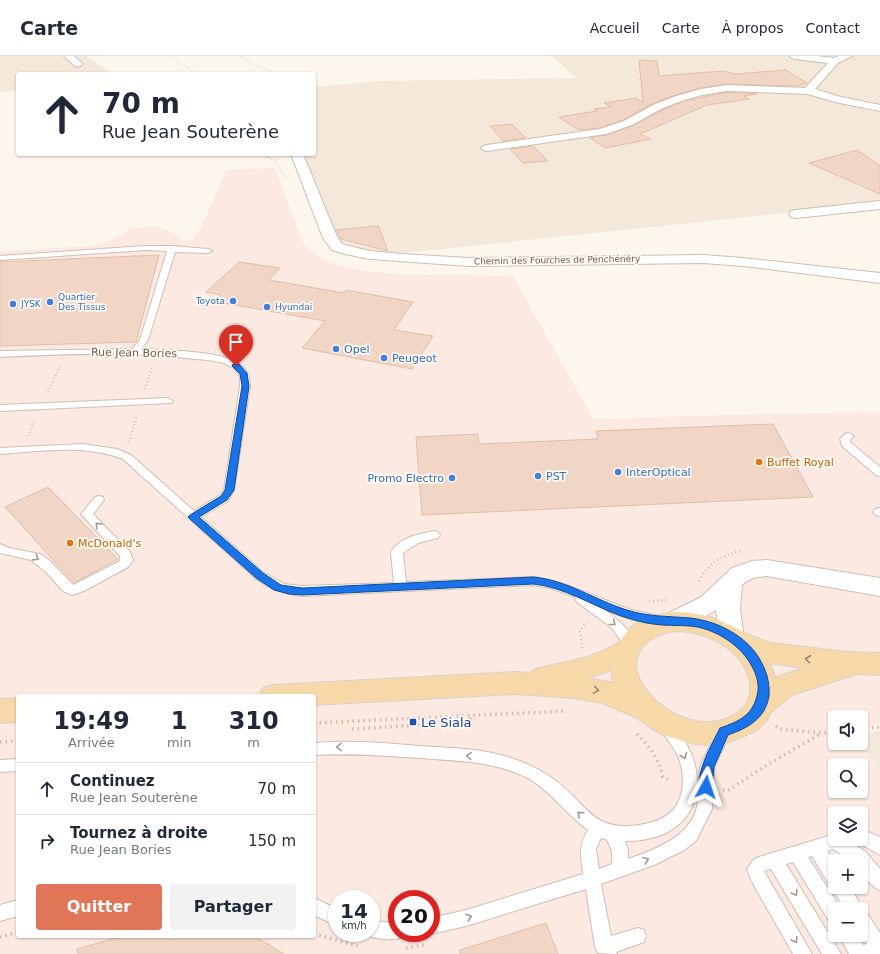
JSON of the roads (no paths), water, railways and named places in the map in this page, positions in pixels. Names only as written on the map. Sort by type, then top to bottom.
[{"type":"main road","points":[[515,683],[592,666],[618,655],[629,646],[636,636],[650,627],[672,622],[691,622],[708,626],[766,652],[870,664]]},
{"type":"main road","points":[[735,639],[751,655],[761,671],[764,687],[759,708]]},
{"type":"main road","points":[[629,646],[624,663],[625,678],[632,694],[647,720]]},
{"type":"main road","points":[[310,694],[515,683],[574,687],[607,692],[630,700],[647,720],[684,730],[704,733],[724,732],[742,725],[782,687],[803,679],[870,664]]},
{"type":"main road","points":[[0,711],[16,710]]},
{"type":"street","points":[[69,56],[78,64]]},
{"type":"street","points":[[794,56],[835,61]]},
{"type":"street","points":[[809,91],[810,88],[835,61],[848,56]]},
{"type":"street","points":[[487,148],[602,132],[628,123],[657,107],[680,98],[713,90],[741,88],[809,91],[835,99],[880,108]]},
{"type":"street","name":"Chemin des Fourches de Penchénéry","points":[[297,156],[330,238],[337,247],[355,252],[402,258],[469,262],[716,260],[880,278]]},
{"type":"street","points":[[796,214],[880,205]]},
{"type":"street","points":[[672,622],[687,616],[709,603],[740,574],[752,569],[767,568],[880,587]]},
{"type":"street","points":[[731,583],[728,610],[735,639]]},
{"type":"lane","points":[[0,258],[145,248],[172,248],[208,251]]},
{"type":"lane","points":[[135,351],[144,340],[172,248]]},
{"type":"lane","name":"Rue Jean Bories","points":[[0,354],[135,351],[168,352],[220,360],[241,369],[245,378],[244,396],[228,494],[212,506],[193,517]]},
{"type":"lane","points":[[0,408],[168,401]]},
{"type":"lane","points":[[849,436],[845,439],[846,444],[880,473]]},
{"type":"lane","points":[[0,451],[90,447],[118,453],[127,457],[259,575],[278,587],[289,590],[302,591],[533,581],[559,585],[624,613],[653,620],[672,622]]},
{"type":"lane","points":[[0,548],[7,552],[29,554],[38,557],[67,588],[72,590],[80,588],[124,564],[127,560],[126,555],[87,514],[98,500]]},
{"type":"lane","points":[[400,586],[397,552],[404,544],[417,538],[434,535]]},
{"type":"lane","points":[[572,591],[616,625],[629,646]]},
{"type":"lane","points":[[638,936],[606,951],[592,880],[588,849],[589,843],[596,832],[629,834],[658,828],[669,823],[679,815],[687,804],[690,784],[687,764],[678,743],[647,720]]},
{"type":"lane","points":[[440,924],[466,918],[592,880],[665,852],[678,845],[690,836],[704,809],[708,767],[724,732]]},
{"type":"lane","points":[[316,749],[352,747],[478,756],[518,766],[539,777],[550,785],[587,820],[607,832],[619,844],[621,851],[618,870]]},
{"type":"lane","points":[[0,766],[16,765]]},
{"type":"lane","points":[[868,839],[880,847]]},
{"type":"lane","points":[[803,954],[755,869],[759,865],[828,843]]},
{"type":"lane","points":[[846,846],[865,860],[880,882]]},
{"type":"lane","points":[[815,847],[828,867]]},
{"type":"lane","points":[[797,853],[828,904]]},
{"type":"lane","points":[[775,860],[832,954]]},
{"type":"lane","points":[[316,907],[328,913]]},
{"type":"lane","points":[[0,913],[16,909]]},
{"type":"lane","points":[[862,954],[880,948],[868,930]]},
{"type":"lane","points":[[852,942],[859,954]]},
{"type":"place","name":"Toyota","points":[[233,301]]},
{"type":"place","name":"Quartier Des Tissus","points":[[50,302]]},
{"type":"place","name":"JYSK","points":[[13,304]]},
{"type":"place","name":"Hyundai","points":[[267,307]]},
{"type":"place","name":"Opel","points":[[336,349]]},
{"type":"place","name":"Peugeot","points":[[384,358]]},
{"type":"place","name":"Buffet Royal","points":[[759,462]]},
{"type":"place","name":"InterOptical","points":[[618,472]]},
{"type":"place","name":"PST","points":[[538,476]]},
{"type":"place","name":"Promo Electro","points":[[452,478]]},
{"type":"place","name":"McDonald's","points":[[70,543]]},
{"type":"place","name":"Le Siala","points":[[413,722]]}]
